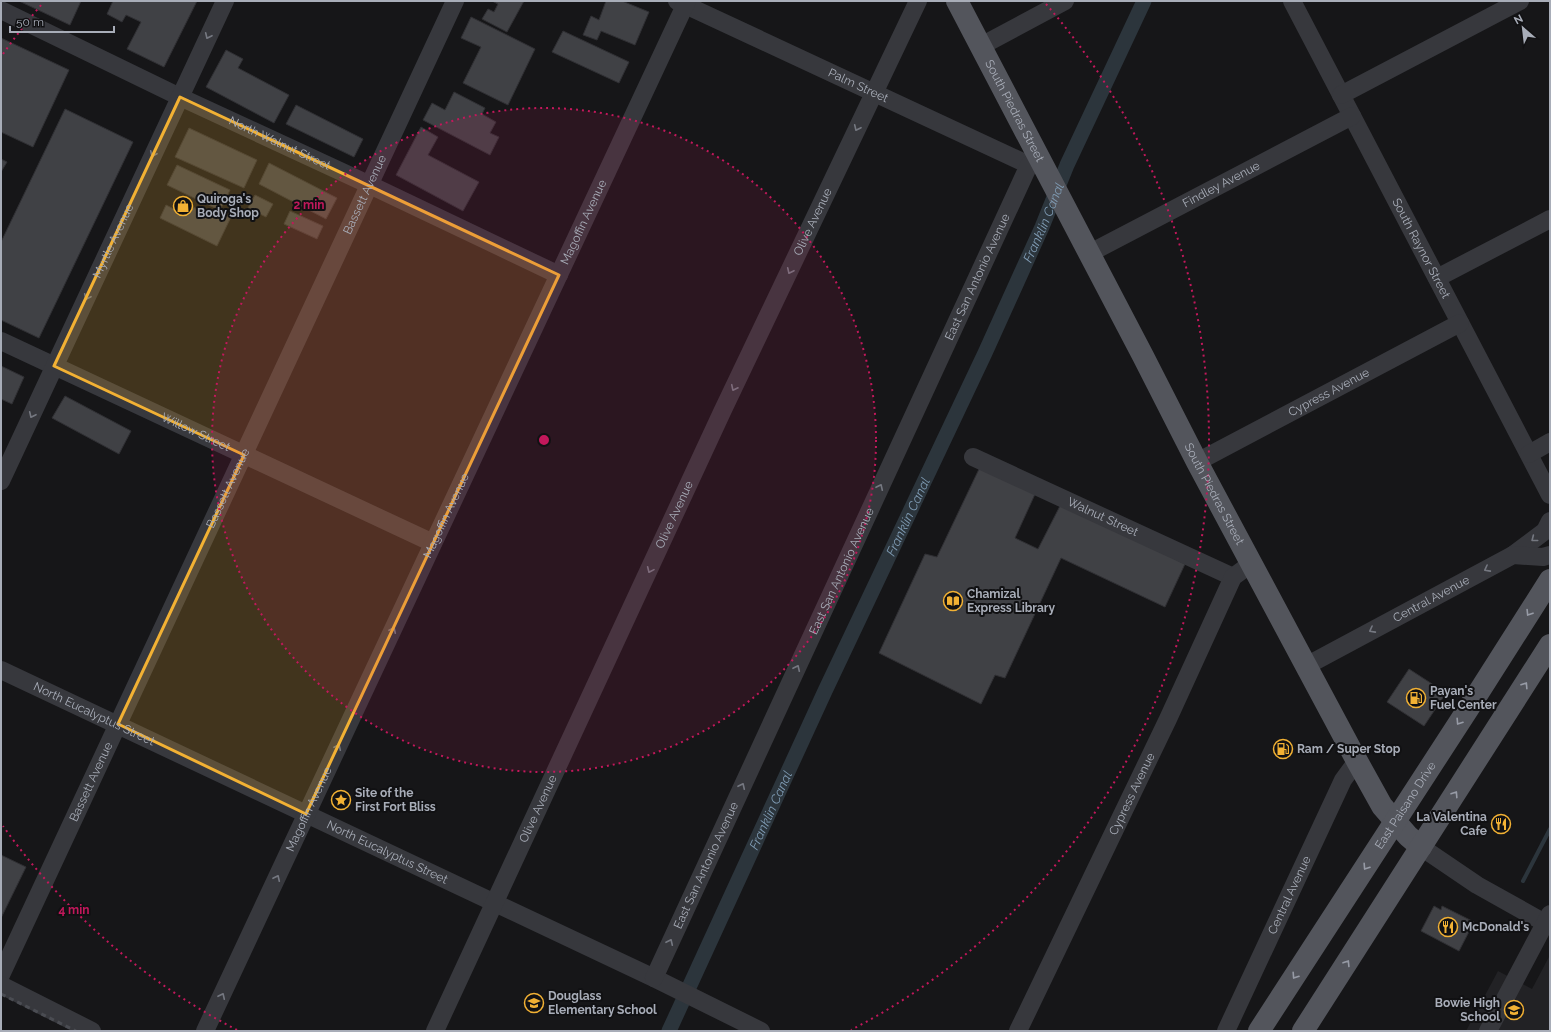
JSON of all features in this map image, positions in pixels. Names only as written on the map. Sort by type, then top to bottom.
[{"type":"main road","name":"South Piedras Street","points":[[958,1],[1039,167],[1090,253],[1197,462],[1382,806],[1395,822],[1421,847]]},
{"type":"main road","name":"East Paisano Drive","points":[[1259,1031],[1550,580]]},
{"type":"main road","points":[[1303,1031],[1550,645]]},
{"type":"street","name":"Myrtle Avenue","points":[[1,481],[225,1]]},
{"type":"street","name":"Bassett Avenue","points":[[1,976],[456,1]]},
{"type":"street","name":"Olive Avenue","points":[[435,1031],[685,492],[873,92],[918,1]]},
{"type":"street","points":[[981,46],[1065,1]]},
{"type":"street","name":"South Raynor Street","points":[[1292,1],[1550,495]]},
{"type":"street","points":[[1341,95],[1520,1]]},
{"type":"street","name":"Palm Street","points":[[683,2],[873,92],[1039,167]]},
{"type":"street","name":"Magoffin Avenue","points":[[205,1031],[559,275],[683,2]]},
{"type":"street","name":"North Walnut Street","points":[[1,10],[180,97],[559,275]]},
{"type":"street","name":"Findley Avenue","points":[[1090,253],[1352,116]]},
{"type":"street","name":"East San Antonio Avenue","points":[[662,982],[1039,167]]},
{"type":"street","points":[[1437,278],[1550,219]]},
{"type":"street","name":"Cypress Avenue","points":[[1197,462],[1460,323]]},
{"type":"street","name":"Willow Street","points":[[1,341],[433,543]]},
{"type":"street","points":[[1529,454],[1550,442]]},
{"type":"street","name":"Walnut Street","points":[[973,457],[1233,577]]},
{"type":"street","name":"Central Avenue","points":[[1306,666],[1513,555],[1545,531],[1550,521]]},
{"type":"street","points":[[1513,555],[1543,557],[1550,555]]},
{"type":"street","name":"Cypress Avenue","points":[[1018,1031],[1168,719],[1233,577],[1252,563]]},
{"type":"street","name":"North Eucalyptus Street","points":[[1,670],[662,982],[761,1031]]},
{"type":"street","name":"Central Avenue","points":[[1226,1031],[1344,778],[1357,760]]},
{"type":"street","name":"South Piedras Street","points":[[1421,847],[1477,885],[1548,918]]},
{"type":"street","points":[[1488,1031],[1548,918]]},
{"type":"street","points":[[1,985],[92,1031]]},
{"type":"highlighted area","points":[[180,97],[559,275],[306,814],[118,724],[244,455],[54,366]]},
{"type":"shaded area","name":"Bowie High School","points":[[1550,955],[1550,1031],[1466,1031],[1498,971],[1532,989]]},
{"type":"building","points":[[19,1],[81,1],[70,25]]},
{"type":"building","points":[[113,1],[197,1],[164,67],[127,49],[141,22],[126,15],[122,22],[107,14]]},
{"type":"building","points":[[492,1],[524,1],[507,32],[482,19],[488,9],[494,12],[498,4]]},
{"type":"building","points":[[606,1],[622,1],[649,12],[635,45],[601,31],[597,40],[583,35],[591,16],[599,20]]},
{"type":"building","points":[[471,17],[535,49],[508,105],[463,83],[481,47],[461,38]]},
{"type":"building","points":[[563,31],[629,62],[619,83],[552,52]]},
{"type":"building","points":[[1,38],[69,70],[33,147],[1,132]]},
{"type":"building","points":[[226,50],[243,59],[238,68],[289,95],[274,123],[206,87]]},
{"type":"building","points":[[454,92],[485,108],[482,114],[496,122],[490,133],[499,137],[490,155],[423,120],[432,103],[445,110]]},
{"type":"building","points":[[296,105],[363,139],[354,157],[286,124]]},
{"type":"building","points":[[65,109],[133,142],[39,338],[1,320],[1,242]]},
{"type":"building","points":[[421,127],[438,137],[428,155],[479,182],[463,211],[396,175]]},
{"type":"building","points":[[189,128],[257,160],[244,188],[175,157]]},
{"type":"building","points":[[1,159],[7,162],[1,172]]},
{"type":"building","points":[[269,163],[337,198],[326,219],[259,184]]},
{"type":"building","points":[[177,165],[230,190],[219,212],[231,217],[217,246],[160,218],[166,205],[176,210],[181,201],[213,217],[217,209],[167,185]]},
{"type":"building","points":[[255,195],[273,204],[266,217],[248,208]]},
{"type":"building","points":[[290,211],[323,226],[317,239],[284,224]]},
{"type":"building","points":[[1,366],[24,377],[12,404],[1,399]]},
{"type":"building","points":[[65,396],[131,431],[119,454],[52,418]]},
{"type":"building","points":[[980,467],[1036,492],[1015,538],[1038,549],[1061,504],[1185,564],[1165,607],[1061,558],[1005,678],[995,675],[981,704],[879,653],[925,554],[937,557]]},
{"type":"building","name":"Payan's Fuel Center","points":[[1409,669],[1446,693],[1424,726],[1387,702]]},
{"type":"building","points":[[1,855],[26,867],[1,918]]},
{"type":"building","name":"McDonald's","points":[[1434,906],[1441,910],[1442,906],[1474,922],[1459,951],[1421,931]]},
{"type":"waterway","name":"Franklin Canal","points":[[669,1031],[825,691],[985,353],[1042,227],[1067,165],[1144,1]]},
{"type":"waterway","points":[[1523,881],[1550,829]]},
{"type":"railway","points":[[1,994],[76,1031]]},
{"type":"place","name":"Quiroga's Body Shop","points":[[183,206]]},
{"type":"place","name":"Chamizal Express Library","points":[[953,601]]},
{"type":"place","name":"Payan's Fuel Center","points":[[1416,698]]},
{"type":"place","name":"Ram / Super Stop","points":[[1283,749]]},
{"type":"place","name":"Site of the First Fort Bliss","points":[[341,800]]},
{"type":"place","name":"La Valentina Cafe","points":[[1501,824]]},
{"type":"place","name":"McDonald's","points":[[1448,927]]},
{"type":"place","name":"Douglass Elementary School","points":[[534,1003]]},
{"type":"place","name":"Bowie High School","points":[[1514,1010]]}]
